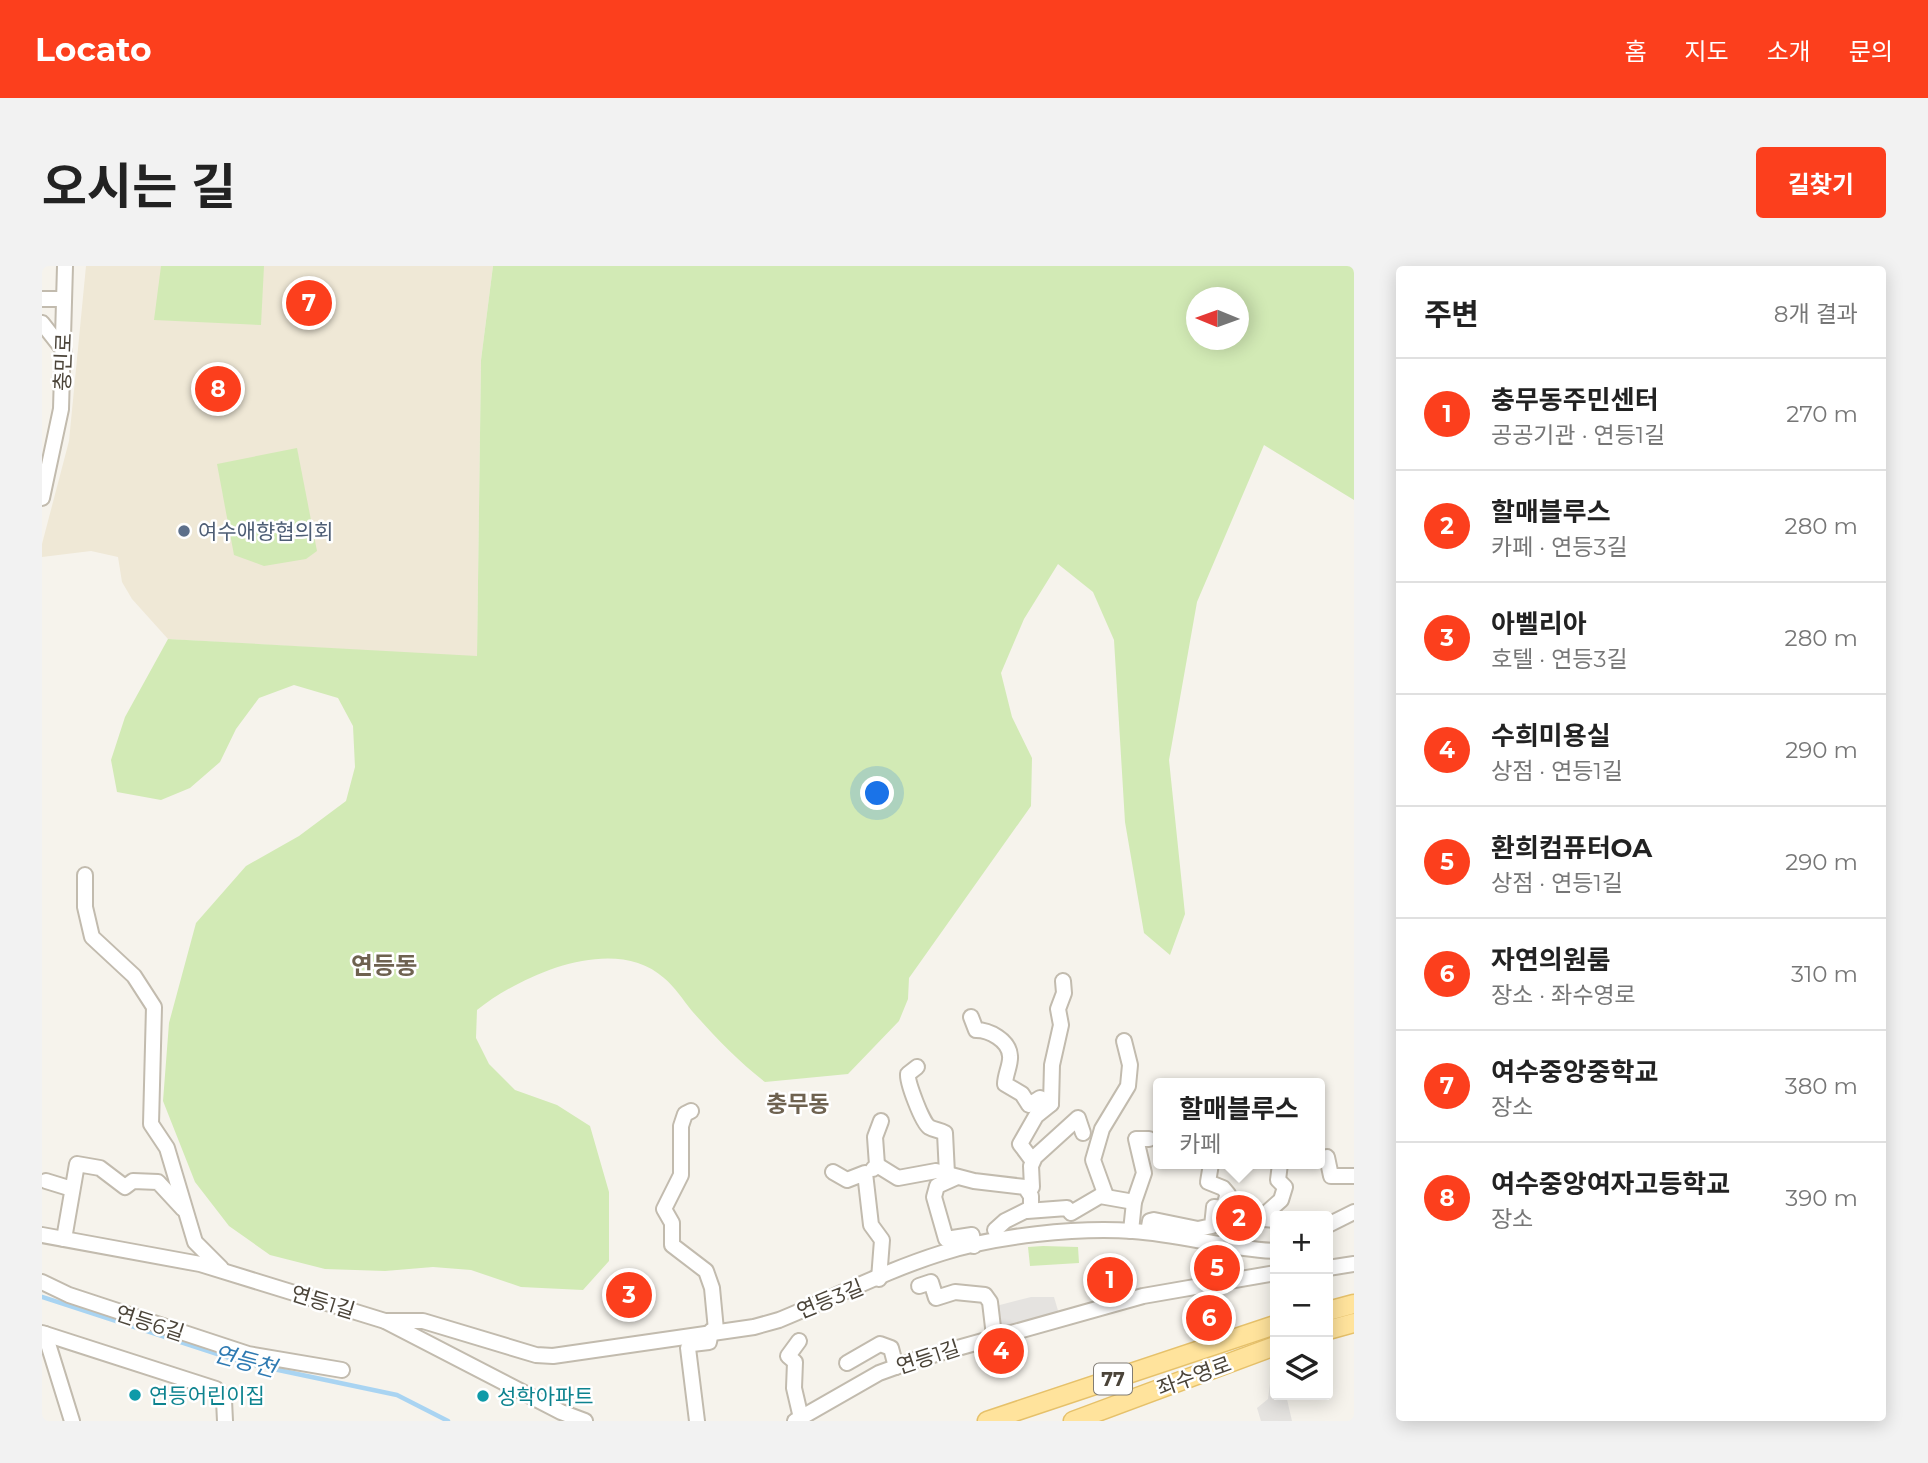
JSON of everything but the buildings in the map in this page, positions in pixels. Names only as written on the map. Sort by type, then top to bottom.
[{"type":"main road","points":[[1333,1310],[1354,1304]]},
{"type":"main road","points":[[1333,1329],[1354,1323]]},
{"type":"main road","name":"좌수영로","points":[[987,1421],[1270,1327]]},
{"type":"main road","name":"좌수영로","points":[[1073,1421],[1270,1348]]},
{"type":"main road","points":[[1109,1381],[1117,1405]]},
{"type":"street","name":"충민로","points":[[42,498],[58,432],[64,351],[62,267]]},
{"type":"street","points":[[42,299],[64,299]]},
{"type":"street","points":[[42,323],[64,351]]},
{"type":"street","points":[[85,875],[85,907],[92,937],[134,976],[155,1007],[151,1124],[167,1148],[197,1246],[226,1272]]},
{"type":"street","points":[[1027,1211],[1031,1208],[1029,1192],[1032,1187],[1032,1160],[1020,1144],[1036,1116],[1051,1104],[1052,1065],[1061,1025],[1058,1009],[1064,993],[1063,981]]},
{"type":"street","points":[[971,1017],[976,1030],[986,1030],[999,1037],[1008,1051],[1005,1084],[1022,1094],[1029,1105],[1040,1098],[1051,1104]]},
{"type":"street","points":[[1106,1196],[1093,1160],[1102,1129],[1128,1086],[1130,1065],[1124,1041]]},
{"type":"street","points":[[917,1067],[908,1074],[908,1084],[916,1097],[922,1119],[929,1127],[945,1133],[952,1175]]},
{"type":"street","points":[[691,1111],[685,1114],[681,1126],[681,1175],[664,1209],[672,1223],[672,1245],[706,1271],[712,1288],[714,1331],[709,1342],[692,1344],[688,1348],[697,1421]]},
{"type":"street","points":[[1032,1160],[1078,1118],[1083,1133]]},
{"type":"street","points":[[879,1279],[882,1240],[871,1224],[871,1169],[875,1137],[881,1121]]},
{"type":"street","points":[[1131,1231],[1134,1202],[1144,1173],[1136,1139],[1149,1139]]},
{"type":"street","points":[[1327,1157],[1331,1177],[1354,1176]]},
{"type":"street","points":[[64,1239],[76,1164],[100,1168],[125,1187],[133,1181],[158,1182],[185,1212]]},
{"type":"street","points":[[833,1172],[847,1180],[871,1169],[898,1178],[936,1171],[1016,1184],[1029,1192]]},
{"type":"street","points":[[1148,1232],[1150,1221],[1154,1220],[1198,1229],[1212,1226],[1214,1208],[1223,1208],[1228,1194],[1223,1188],[1208,1182],[1210,1169]]},
{"type":"street","points":[[1270,1220],[1264,1219],[1265,1215],[1284,1195],[1285,1187],[1278,1180],[1279,1169]]},
{"type":"street","points":[[952,1175],[937,1186],[934,1197],[946,1239],[972,1235],[974,1245]]},
{"type":"street","points":[[46,1181],[72,1189]]},
{"type":"street","points":[[995,1230],[1006,1220],[1027,1211],[1067,1208],[1071,1213],[1092,1199],[1106,1196],[1134,1202]]},
{"type":"street","points":[[1333,1222],[1354,1212]]},
{"type":"street","name":"연등3길","points":[[385,1321],[423,1321],[545,1356],[754,1327],[779,1320],[942,1253],[974,1245],[1063,1232],[1148,1232],[1244,1249],[1270,1251]]},
{"type":"street","name":"연등1길","points":[[42,1235],[226,1272],[385,1321],[561,1412],[585,1421]]},
{"type":"street","points":[[1333,1267],[1354,1264]]},
{"type":"street","name":"연등1길","points":[[798,1420],[895,1367],[994,1336],[1143,1296],[1270,1274]]},
{"type":"street","name":"연등6길","points":[[42,1282],[68,1296],[248,1354],[342,1370]]},
{"type":"street","points":[[919,1286],[931,1282],[936,1298],[955,1292],[985,1296],[990,1302],[994,1336]]},
{"type":"street","points":[[43,1335],[72,1421]]},
{"type":"street","name":"연등6길","points":[[43,1335],[216,1389],[226,1404],[225,1421]]},
{"type":"street","points":[[798,1420],[794,1388],[795,1362],[788,1356],[799,1340]]},
{"type":"street","points":[[846,1363],[880,1344],[891,1348],[895,1367]]},
{"type":"shaded area","points":[[86,266],[493,266],[481,360],[477,657],[168,639],[132,599],[122,582],[118,557],[91,551],[42,557],[42,544],[69,441]]},
{"type":"shaded area","points":[[1031,1297],[1054,1297],[1059,1314],[998,1332],[996,1306]]},
{"type":"shaded area","points":[[1270,1384],[1270,1400],[1287,1400],[1292,1421],[1261,1421],[1257,1408],[1268,1399]]},
{"type":"green space","points":[[161,266],[264,266],[261,325],[154,320]]},
{"type":"green space","points":[[493,266],[1354,266],[1354,500],[1264,445],[1197,602],[1169,760],[1185,914],[1170,955],[1144,933],[1125,822],[1114,640],[1093,592],[1058,564],[1024,619],[1001,673],[1012,717],[1032,758],[1031,806],[909,978],[908,999],[899,1021],[848,1074],[765,1082],[718,1039],[664,978],[643,965],[620,959],[594,959],[542,973],[518,984],[477,1010],[476,1038],[489,1064],[515,1090],[557,1105],[590,1126],[609,1192],[609,1261],[583,1290],[521,1287],[471,1270],[433,1267],[385,1271],[325,1269],[270,1255],[229,1226],[195,1182],[163,1101],[169,1023],[196,923],[246,866],[299,836],[346,801],[355,767],[353,726],[338,698],[294,685],[259,698],[236,729],[220,762],[190,788],[161,800],[117,792],[111,760],[125,717],[168,639],[477,656],[481,360]]},
{"type":"green space","points":[[297,448],[317,551],[306,559],[264,566],[234,555],[217,464]]},
{"type":"green space","points":[[1028,1247],[1078,1247],[1079,1263],[1030,1266]]},
{"type":"waterway","name":"연등천","points":[[42,1297],[245,1363],[397,1395],[448,1421]]},
{"type":"place","name":"여수중앙중학교","points":[[309,303]]},
{"type":"place","name":"여수중앙여자고등학교","points":[[218,389]]},
{"type":"place","name":"여수애향협의회","points":[[184,531]]},
{"type":"place","name":"할매블루스","points":[[1239,1218]]},
{"type":"place","name":"환희컴퓨터OA","points":[[1217,1268]]},
{"type":"place","name":"충무동주민센터","points":[[1110,1280]]},
{"type":"place","name":"아벨리아","points":[[629,1295]]},
{"type":"place","name":"자연의원룸","points":[[1209,1318]]},
{"type":"place","name":"수희미용실","points":[[1001,1351]]},
{"type":"place","name":"연등어린이집","points":[[135,1395]]},
{"type":"place","name":"성학아파트","points":[[483,1396]]},
{"type":"district","name":"연등동","points":[[384,965]]},
{"type":"district","name":"충무동","points":[[798,1104]]}]
